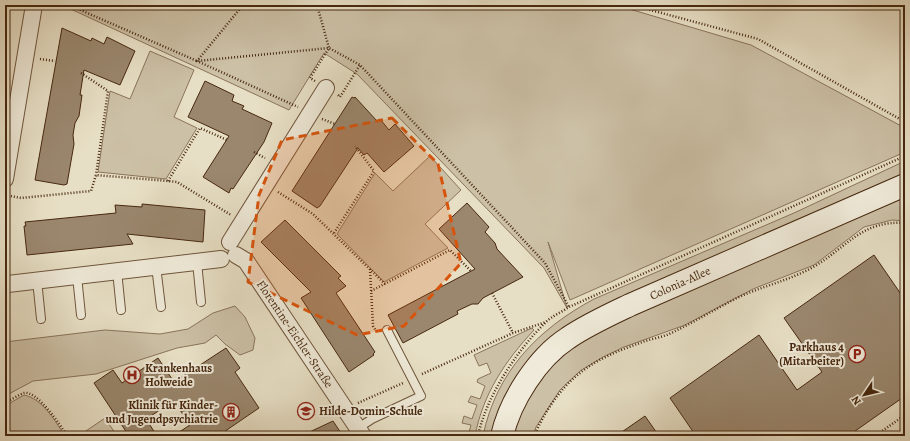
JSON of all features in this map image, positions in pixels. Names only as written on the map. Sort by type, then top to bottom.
[{"type":"main road","name":"Colonia-Allee","points":[[502,436],[510,408],[522,388],[550,353],[566,339],[630,305],[905,185]]},
{"type":"street","points":[[5,179],[34,5]]},
{"type":"street","points":[[6,283],[197,262],[229,252],[242,222],[326,88]]},
{"type":"street","name":"Florentine-Eichler-Straße","points":[[229,252],[246,261],[360,432]]},
{"type":"lane","points":[[197,262],[201,302]]},
{"type":"lane","points":[[156,266],[161,307]]},
{"type":"lane","points":[[117,271],[121,310]]},
{"type":"lane","points":[[77,276],[81,315]]},
{"type":"lane","points":[[37,280],[41,319]]},
{"type":"lane","points":[[360,432],[372,419],[421,396],[387,330]]},
{"type":"path","points":[[69,5],[310,113]]},
{"type":"path","points":[[196,61],[243,5]]},
{"type":"path","points":[[310,78],[329,48],[317,5]]},
{"type":"path","points":[[632,5],[758,39],[905,122]]},
{"type":"path","points":[[196,61],[329,48],[360,65],[545,264],[569,307]]},
{"type":"path","points":[[340,97],[360,65]]},
{"type":"path","points":[[5,195],[21,198],[91,192],[96,175],[108,90],[81,73]]},
{"type":"path","points":[[168,181],[200,128],[227,140]]},
{"type":"path","points":[[334,233],[374,171],[355,146]]},
{"type":"path","points":[[254,152],[262,156]]},
{"type":"path","points":[[96,175],[177,182],[242,222]]},
{"type":"path","points":[[266,184],[313,214],[334,233],[384,284]]},
{"type":"path","points":[[534,436],[558,395],[580,373],[599,361],[639,343],[667,334],[738,298],[800,274],[816,266],[863,231],[879,224],[905,223]]},
{"type":"path","points":[[372,291],[450,250],[472,271]]},
{"type":"path","points":[[492,293],[513,333]]},
{"type":"path","points":[[344,409],[513,333],[546,322]]},
{"type":"path","points":[[5,403],[25,393],[30,393],[50,411],[67,436]]},
{"type":"path","points":[[875,436],[905,415]]},
{"type":"highlighted area","points":[[392,118],[438,164],[461,263],[404,326],[357,335],[248,282],[259,195],[282,140]]},
{"type":"shaded area","points":[[62,5],[616,5],[751,45],[905,128],[905,152],[570,300],[548,242],[567,308],[544,268],[357,74],[324,53],[289,110]]},
{"type":"shaded area","points":[[150,51],[194,70],[174,117],[197,128],[166,179],[98,172],[110,91],[130,99]]},
{"type":"shaded area","points":[[430,156],[461,190],[425,224],[448,248],[384,282],[337,234],[375,173],[393,191]]},
{"type":"shaded area","points":[[905,161],[905,174],[596,312],[493,436],[483,436],[489,413],[509,372],[522,355],[538,339],[555,324],[574,311],[594,299],[794,213]]},
{"type":"shaded area","points":[[905,196],[905,221],[892,220],[864,227],[814,265],[753,289],[685,325],[624,347],[603,357],[580,371],[560,390],[536,427],[533,436],[510,436],[534,384],[579,339]]},
{"type":"shaded area","points":[[235,306],[245,317],[255,338],[253,350],[240,355],[216,335],[205,343],[177,348],[96,374],[33,381],[5,396],[5,342],[105,330],[160,334],[188,329],[213,313]]},
{"type":"shaded area","points":[[532,328],[534,330],[505,366],[490,392],[475,436],[468,436],[471,425],[462,423],[464,416],[472,419],[477,405],[468,402],[471,396],[480,399],[485,386],[477,382],[478,379],[491,373],[487,363],[479,366],[474,355]]},
{"type":"shaded area","points":[[24,395],[37,401],[48,411],[65,436],[5,436],[5,406]]},
{"type":"shaded area","points":[[105,418],[117,436],[85,436],[83,433]]},
{"type":"building","points":[[62,28],[91,41],[92,38],[104,44],[107,37],[135,51],[120,85],[84,70],[80,95],[82,95],[79,116],[75,123],[73,135],[74,144],[67,184],[64,185],[35,180]]},
{"type":"building","points":[[205,81],[234,95],[232,101],[244,106],[242,109],[272,123],[264,142],[229,193],[203,177],[229,136],[188,117]]},
{"type":"building","points":[[352,97],[355,97],[377,121],[380,119],[389,130],[395,124],[414,146],[384,172],[367,153],[364,155],[358,148],[320,206],[317,208],[292,191]]},
{"type":"building","points":[[467,203],[489,227],[485,232],[495,243],[497,249],[523,277],[483,298],[478,304],[472,304],[457,311],[458,314],[403,343],[388,315],[475,269],[439,229]]},
{"type":"building","points":[[142,204],[205,210],[203,242],[127,234],[133,244],[27,255],[24,226],[26,226],[25,222],[116,213],[115,205],[142,207]]},
{"type":"building","points":[[285,220],[341,276],[338,278],[346,286],[336,293],[375,352],[373,354],[374,355],[349,372],[301,298],[311,292],[261,242]]},
{"type":"building","name":"Parkhaus 4 (Mitarbeiter)","points":[[874,255],[905,300],[905,396],[848,436],[696,436],[670,398],[759,335],[797,390],[822,372],[784,318]]},
{"type":"building","points":[[226,348],[240,368],[235,372],[259,408],[218,436],[173,436],[190,425],[174,401],[146,419],[157,436],[129,436],[94,383],[113,370],[122,383],[158,358],[174,382]]},
{"type":"building","points":[[645,416],[659,436],[616,436]]},
{"type":"building","points":[[333,421],[343,436],[301,436]]},
{"type":"place","name":"Parkhaus 4 (Mitarbeiter)","points":[[857,354]]},
{"type":"place","name":"Krankenhaus Holweide","points":[[132,375]]},
{"type":"place","name":"Hilde-Domin-Schule","points":[[306,411]]},
{"type":"place","name":"Klinik für Kinder- und Jugendpsychiatrie","points":[[231,412]]}]
